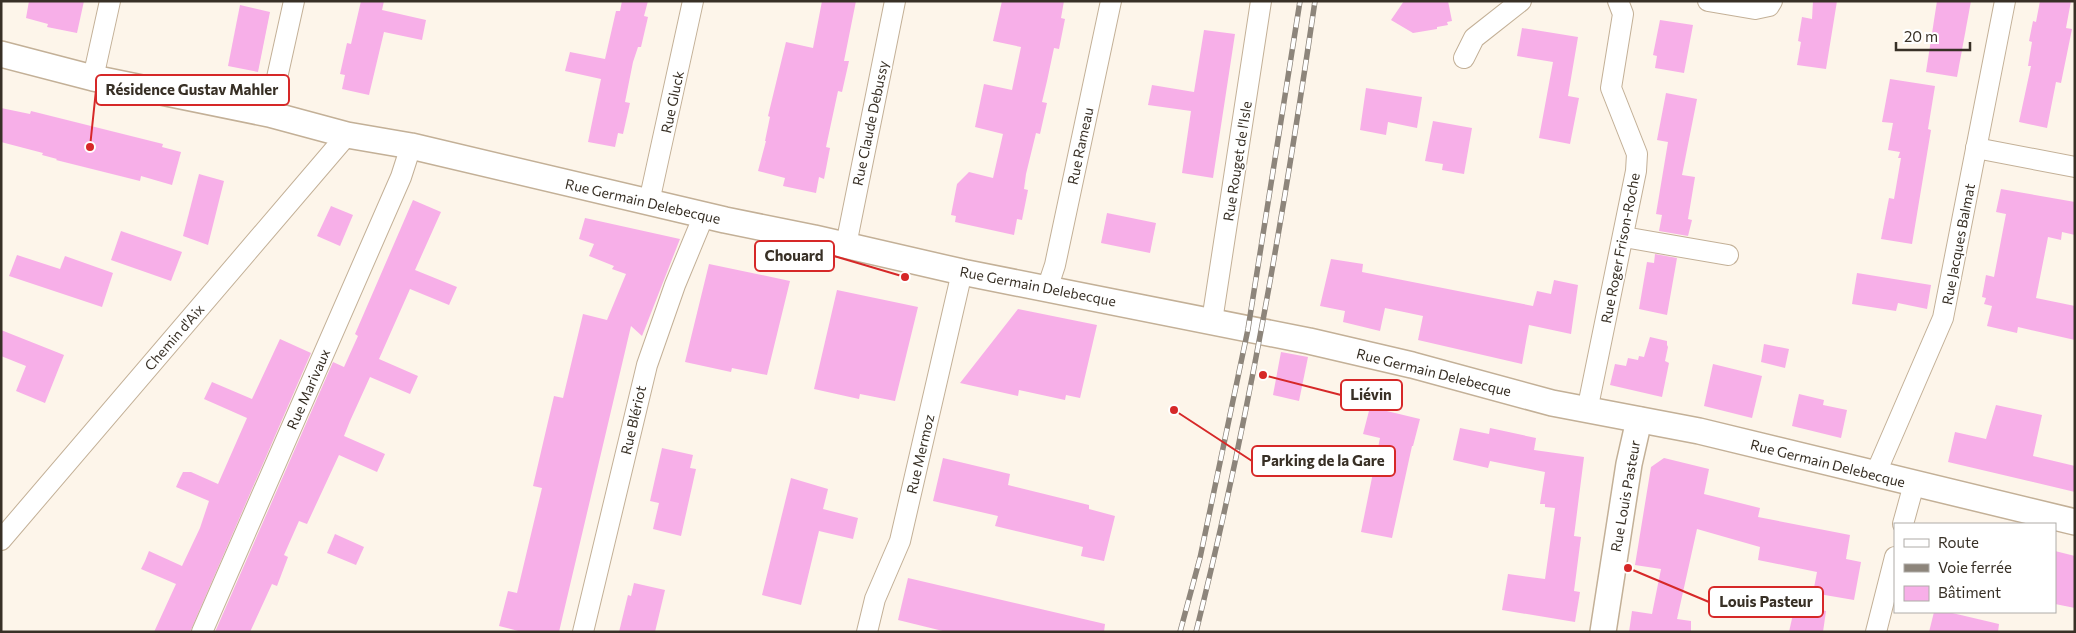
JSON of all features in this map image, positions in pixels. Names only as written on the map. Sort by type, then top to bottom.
[{"type":"street","points":[[93,78],[110,1]]},
{"type":"street","points":[[269,114],[294,1]]},
{"type":"street","name":"Rue Gluck","points":[[649,202],[693,1]]},
{"type":"street","name":"Rue Claude Debussy","points":[[846,245],[895,1]]},
{"type":"street","name":"Rue Rameau","points":[[1047,289],[1055,265],[1111,1]]},
{"type":"street","name":"Rue Rouget de l'Isle","points":[[1212,321],[1261,1]]},
{"type":"street","points":[[1464,58],[1474,38],[1521,1]]},
{"type":"street","name":"Rue Roger Frison-Roche","points":[[1587,411],[1636,171],[1637,154],[1611,88],[1623,14],[1618,1]]},
{"type":"street","points":[[1708,1],[1755,9],[1769,6],[1772,1]]},
{"type":"street","name":"Rue Jacques Balmat","points":[[1875,475],[1944,318],[2005,1]]},
{"type":"street","name":"Rue Germain Delebecque","points":[[1,54],[93,78],[269,114],[348,135],[411,146],[704,215],[962,272],[1212,321],[1412,365],[1587,411],[1699,432],[2075,522]]},
{"type":"street","name":"Chemin d'Aix","points":[[1,540],[348,135]]},
{"type":"street","name":"Rue Marivaux","points":[[202,632],[401,177],[411,146]]},
{"type":"street","points":[[1976,148],[2075,168]]},
{"type":"street","name":"Rue Blériot","points":[[583,632],[647,365],[675,285],[704,215]]},
{"type":"street","points":[[1624,237],[1728,255]]},
{"type":"street","name":"Rue Mermoz","points":[[867,632],[875,599],[900,541],[962,272]]},
{"type":"street","name":"Rue Louis Pasteur","points":[[1602,632],[1629,464],[1639,420]]},
{"type":"street","points":[[1903,523],[1914,484]]},
{"type":"street","points":[[1876,632],[1894,561]]},
{"type":"building","points":[[29,1],[84,1],[77,33],[47,27],[48,24],[26,18]]},
{"type":"building","points":[[361,1],[384,1],[382,10],[426,20],[422,40],[384,32],[369,95],[342,89],[345,75],[340,74],[347,43],[351,44]]},
{"type":"building","points":[[622,1],[648,1],[644,16],[648,17],[641,47],[638,47],[633,62],[625,102],[630,103],[623,134],[618,133],[615,147],[588,142],[601,79],[565,71],[570,52],[605,59],[616,11],[620,11]]},
{"type":"building","points":[[822,1],[856,1],[844,61],[849,61],[842,92],[838,91],[826,147],[830,148],[824,179],[819,177],[816,193],[783,186],[785,178],[758,171],[766,141],[770,117],[768,116],[786,42],[813,48]]},
{"type":"building","points":[[1002,1],[1064,1],[1061,18],[1065,19],[1059,49],[1054,48],[1042,102],[1047,103],[1040,134],[1036,133],[1026,174],[1024,189],[1028,190],[1022,220],[1017,219],[1014,235],[955,222],[956,216],[951,215],[957,184],[969,172],[993,178],[1003,134],[975,127],[984,84],[1012,90],[1021,47],[993,41]]},
{"type":"building","points":[[1404,1],[1448,1],[1452,21],[1447,22],[1448,25],[1437,27],[1437,29],[1413,33],[1391,20]]},
{"type":"building","points":[[1813,1],[1837,1],[1826,69],[1797,65],[1801,42],[1798,41],[1802,17],[1812,19]]},
{"type":"building","points":[[1937,1],[1971,1],[1957,77],[1926,72]]},
{"type":"building","points":[[2040,1],[2071,1],[2066,28],[2072,29],[2061,83],[2056,82],[2047,128],[2019,122],[2031,66],[2028,66],[2032,42],[2029,41],[2033,21],[2036,22]]},
{"type":"building","points":[[240,5],[270,12],[258,72],[228,66]]},
{"type":"building","points":[[1660,20],[1693,25],[1684,73],[1655,68],[1657,56],[1653,55]]},
{"type":"building","points":[[1522,28],[1578,37],[1568,96],[1579,98],[1570,144],[1539,138],[1553,62],[1517,56]]},
{"type":"building","points":[[1204,30],[1235,34],[1213,178],[1182,173],[1191,111],[1148,105],[1152,85],[1194,92]]},
{"type":"building","points":[[1890,79],[1935,86],[1928,129],[1931,130],[1912,244],[1881,239],[1889,198],[1894,199],[1901,158],[1898,158],[1900,152],[1888,150],[1893,123],[1882,122]]},
{"type":"building","points":[[1366,88],[1422,97],[1417,128],[1388,122],[1386,135],[1360,130]]},
{"type":"building","points":[[1666,93],[1697,99],[1682,175],[1695,177],[1688,219],[1692,220],[1688,236],[1659,231],[1662,215],[1656,214],[1668,142],[1657,140]]},
{"type":"building","points":[[1,108],[30,114],[31,111],[163,144],[162,147],[181,152],[172,185],[141,176],[140,181],[56,160],[42,155],[43,153],[1,142]]},
{"type":"building","points":[[1433,121],[1472,128],[1464,174],[1442,170],[1443,164],[1425,161]]},
{"type":"building","points":[[199,174],[224,181],[208,245],[183,236]]},
{"type":"building","points":[[2001,189],[2075,202],[2075,235],[2062,232],[2061,240],[2048,237],[2036,298],[2075,306],[2075,340],[2018,327],[2017,333],[1987,326],[1992,306],[1984,304],[1986,298],[1982,297],[1986,275],[1994,277],[2006,214],[1996,212]]},
{"type":"building","points":[[413,200],[441,212],[415,270],[457,287],[449,305],[410,289],[379,359],[418,376],[410,394],[370,377],[350,421],[344,436],[385,454],[377,472],[339,455],[307,524],[299,521],[284,555],[288,557],[277,586],[272,584],[250,632],[215,632],[333,362],[344,367],[358,336],[355,334]]},
{"type":"building","points":[[331,206],[353,215],[340,246],[317,236]]},
{"type":"building","points":[[1107,213],[1156,223],[1150,253],[1101,243]]},
{"type":"building","points":[[585,218],[680,239],[642,336],[631,326],[559,632],[522,632],[499,626],[508,591],[517,593],[542,488],[533,486],[554,396],[563,398],[583,314],[607,320],[626,274],[612,269],[614,266],[589,256],[594,244],[579,239]]},
{"type":"building","points":[[121,231],[182,252],[171,281],[111,260]]},
{"type":"building","points":[[1655,254],[1677,258],[1667,315],[1639,309],[1647,262],[1654,263]]},
{"type":"building","points":[[17,255],[60,269],[65,256],[113,273],[102,307],[9,276]]},
{"type":"building","points":[[1331,259],[1363,264],[1362,272],[1533,306],[1537,291],[1551,294],[1554,280],[1578,285],[1571,334],[1529,325],[1522,364],[1418,340],[1423,316],[1385,308],[1380,331],[1343,322],[1345,311],[1320,306]]},
{"type":"building","points":[[709,264],[790,281],[767,375],[732,368],[731,372],[685,362]]},
{"type":"building","points":[[1857,273],[1931,285],[1927,309],[1898,303],[1896,311],[1852,304]]},
{"type":"building","points":[[837,290],[918,307],[895,401],[860,394],[859,399],[814,389]]},
{"type":"building","points":[[1018,309],[1097,325],[1080,398],[1066,395],[1065,400],[1019,390],[1018,396],[960,383]]},
{"type":"building","points":[[1,330],[64,355],[45,403],[16,391],[26,366],[1,356]]},
{"type":"building","points":[[1650,337],[1667,341],[1668,347],[1665,361],[1669,363],[1662,397],[1610,385],[1615,364],[1626,366],[1628,358],[1638,360],[1639,356],[1644,357]]},
{"type":"building","points":[[280,339],[311,353],[190,632],[154,632],[176,584],[141,569],[149,551],[182,566],[200,528],[209,501],[176,487],[183,472],[191,472],[218,484],[247,418],[204,399],[212,382],[252,399]]},
{"type":"building","points":[[1764,344],[1789,349],[1785,368],[1761,362]]},
{"type":"building","points":[[1281,352],[1308,357],[1299,401],[1273,395]]},
{"type":"building","points":[[1713,364],[1762,376],[1752,418],[1704,406]]},
{"type":"building","points":[[1799,394],[1824,400],[1823,405],[1847,410],[1841,438],[1792,426]]},
{"type":"building","points":[[1996,405],[2042,415],[2033,456],[2075,466],[2075,492],[1948,462],[1955,432],[1986,439]]},
{"type":"building","points":[[1370,407],[1420,419],[1412,446],[1392,538],[1361,532],[1380,438],[1363,434]]},
{"type":"building","points":[[1460,428],[1489,434],[1490,428],[1536,438],[1534,450],[1584,457],[1574,536],[1581,537],[1574,591],[1580,592],[1575,622],[1502,610],[1508,574],[1545,579],[1555,508],[1545,507],[1545,504],[1540,504],[1545,472],[1490,461],[1488,468],[1453,460]]},
{"type":"building","points":[[662,448],[693,455],[690,468],[696,469],[681,536],[653,529],[659,503],[650,501]]},
{"type":"building","points":[[943,458],[1010,474],[1008,485],[1089,505],[1089,509],[1115,516],[1104,561],[1081,556],[1083,547],[995,526],[998,516],[933,501]]},
{"type":"building","points":[[1664,458],[1709,469],[1704,494],[1760,508],[1758,517],[1850,535],[1846,559],[1861,562],[1854,600],[1813,593],[1817,572],[1758,560],[1760,547],[1697,529],[1677,619],[1691,621],[1691,632],[1629,632],[1632,611],[1652,614],[1661,569],[1635,565],[1651,467]]},
{"type":"building","points":[[791,478],[828,489],[823,509],[858,518],[853,539],[819,531],[801,605],[762,595]]},
{"type":"building","points":[[335,534],[364,547],[356,565],[327,553]]},
{"type":"building","points":[[2056,551],[2075,556],[2075,608],[2056,604]]},
{"type":"building","points":[[908,578],[1105,624],[1104,632],[947,632],[898,620]]},
{"type":"building","points":[[634,583],[665,590],[655,632],[619,632],[628,595],[631,596]]},
{"type":"building","points":[[1795,605],[1826,611],[1823,632],[1789,632]]},
{"type":"building","points":[[1934,613],[1952,613],[1999,624],[1998,632],[1929,632]]},
{"type":"railway","points":[[1180,632],[1200,558],[1248,329],[1300,1]]},
{"type":"railway","points":[[1196,632],[1232,475],[1263,318],[1291,160],[1315,1]]},
{"type":"place","name":"Résidence Gustav Mahler","points":[[90,147]]},
{"type":"place","name":"Chouard","points":[[905,277]]},
{"type":"place","name":"Liévin","points":[[1263,375]]},
{"type":"place","name":"Parking de la Gare","points":[[1174,410]]},
{"type":"place","name":"Louis Pasteur","points":[[1628,568]]}]
